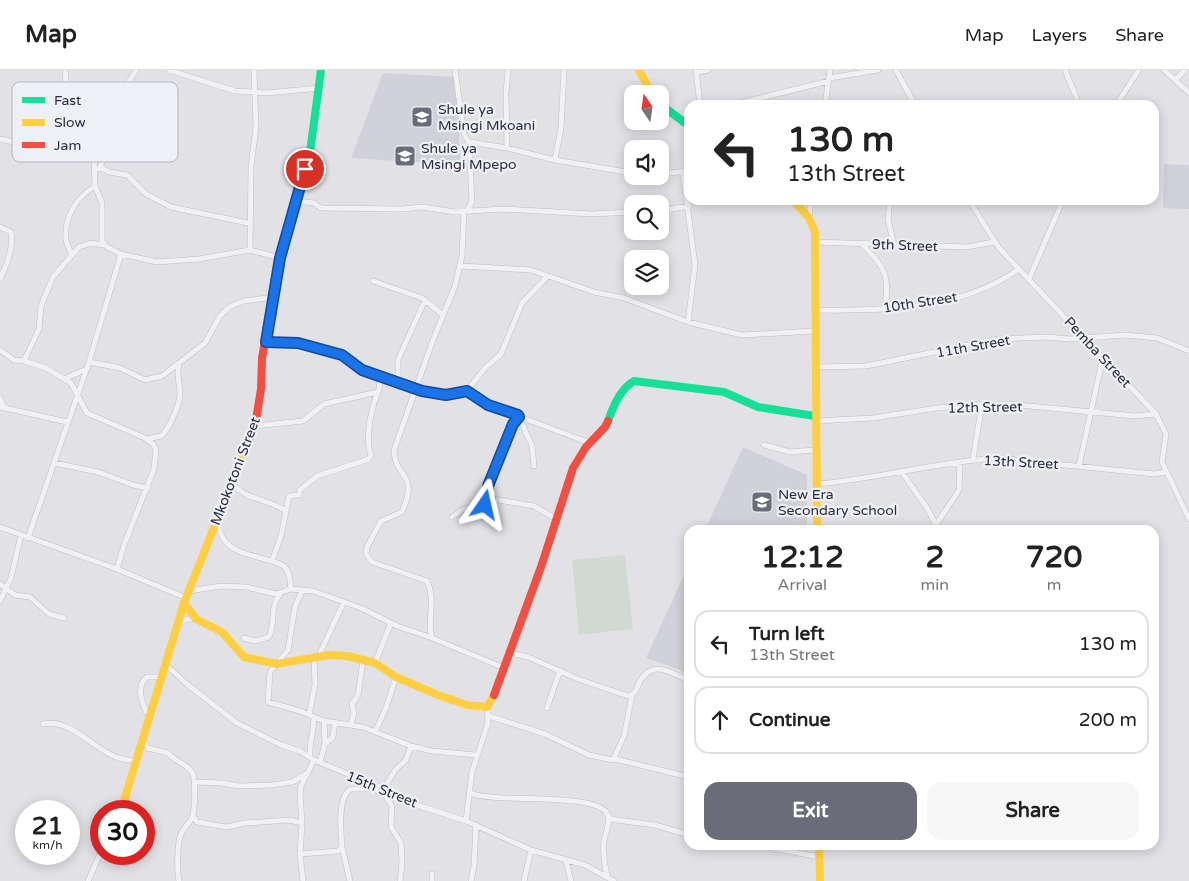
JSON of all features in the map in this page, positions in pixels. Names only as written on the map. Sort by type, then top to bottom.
[{"type":"main road","name":"Mkokotoni Street","points":[[125,800],[186,598],[255,426],[262,389],[262,358],[280,258],[310,152],[321,70]]},
{"type":"main road","points":[[639,70],[647,85]]},
{"type":"main road","points":[[669,111],[684,122]]},
{"type":"main road","points":[[797,205],[809,218],[815,242],[814,331],[817,525]]},
{"type":"main road","points":[[186,598],[196,619],[218,629],[244,657],[277,664],[338,655],[375,663],[396,677],[459,703],[488,712],[541,567],[555,518],[573,468],[590,443],[605,427],[621,391],[634,382],[655,382],[724,392],[758,407],[815,419]]},
{"type":"main road","points":[[819,850],[820,881]]},
{"type":"street","points":[[129,82],[136,70]]},
{"type":"street","points":[[169,70],[218,87],[255,93],[320,88]]},
{"type":"street","points":[[250,250],[248,223],[251,166],[256,134],[254,70]]},
{"type":"street","points":[[432,638],[430,627],[433,604],[427,582],[372,562],[366,554],[367,547],[381,521],[402,512],[408,495],[408,480],[395,460],[394,450],[443,315],[456,286],[461,266],[466,211],[472,201],[469,142],[464,134],[455,70]]},
{"type":"street","points":[[507,148],[506,93],[508,70]]},
{"type":"street","points":[[555,160],[561,128],[564,70]]},
{"type":"street","points":[[700,100],[697,71],[708,70]]},
{"type":"street","points":[[826,100],[830,70]]},
{"type":"street","points":[[751,100],[829,80],[878,70]]},
{"type":"street","points":[[896,70],[912,100]]},
{"type":"street","points":[[1064,70],[1077,100]]},
{"type":"street","points":[[1119,100],[1139,70]]},
{"type":"street","points":[[1164,70],[1189,93]]},
{"type":"street","points":[[1175,80],[1185,70]]},
{"type":"street","points":[[469,142],[507,148],[555,160],[624,172]]},
{"type":"street","points":[[93,162],[94,186],[102,203],[101,232],[104,245]]},
{"type":"street","points":[[94,175],[103,162]]},
{"type":"street","points":[[100,168],[109,172],[127,175],[146,194],[171,207],[248,223]]},
{"type":"street","points":[[669,173],[684,172]]},
{"type":"street","points":[[71,254],[66,239],[69,214],[76,201],[94,186]]},
{"type":"street","points":[[296,201],[315,204],[321,208],[402,209],[423,207],[466,211],[503,209],[592,214],[624,212]]},
{"type":"street","points":[[809,218],[810,205]]},
{"type":"street","points":[[889,205],[888,219],[894,245]]},
{"type":"street","name":"Pemba Street","points":[[972,205],[994,242],[1156,414],[1166,434],[1162,458],[1166,472],[1189,520]]},
{"type":"street","points":[[1029,279],[1061,205]]},
{"type":"street","points":[[669,209],[689,206],[695,265],[688,322]]},
{"type":"street","points":[[0,226],[11,232],[12,238],[9,257],[0,279]]},
{"type":"street","name":"9th Street","points":[[815,242],[967,247],[994,242]]},
{"type":"street","points":[[24,361],[39,328],[41,306],[53,277],[66,264],[71,254],[83,244],[104,245],[121,254],[157,262],[199,259],[250,250],[280,258]]},
{"type":"street","points":[[862,244],[876,256],[885,275],[888,292],[885,308]]},
{"type":"street","points":[[28,538],[89,362],[121,254]]},
{"type":"street","points":[[461,266],[481,269],[520,268],[594,292],[624,298],[688,322],[742,335],[814,331]]},
{"type":"street","name":"10th Street","points":[[815,310],[885,308],[954,298],[999,282],[1019,269]]},
{"type":"street","points":[[266,342],[298,343],[336,353],[348,358],[362,370],[398,381],[416,389],[446,395],[467,391],[485,368],[501,354],[522,303],[548,276]]},
{"type":"street","points":[[373,282],[425,300],[443,315]]},
{"type":"street","points":[[89,362],[120,368],[145,380],[162,376],[205,343],[220,316],[229,307],[267,298],[274,294]]},
{"type":"street","points":[[398,381],[398,360],[425,300]]},
{"type":"street","name":"11th Street","points":[[816,367],[883,364],[999,339],[1125,336],[1157,338],[1189,351]]},
{"type":"street","points":[[0,350],[14,360],[46,368],[74,385],[83,408],[91,416],[106,420],[153,444],[157,455],[148,488],[124,545],[117,569]]},
{"type":"street","points":[[1079,466],[1103,357]]},
{"type":"street","points":[[146,439],[161,436],[171,423],[172,415],[179,402],[180,392],[176,376],[179,364]]},
{"type":"street","points":[[64,379],[86,369]]},
{"type":"street","points":[[272,561],[281,536],[289,496],[298,495],[317,476],[369,459],[371,455],[368,445],[371,415],[380,381],[378,376]]},
{"type":"street","points":[[467,391],[488,405],[590,443]]},
{"type":"street","points":[[255,426],[303,421],[324,404],[378,392]]},
{"type":"street","points":[[0,398],[2,407],[18,413],[67,422]]},
{"type":"street","points":[[974,460],[982,404]]},
{"type":"street","name":"12th Street","points":[[815,419],[873,418],[953,406],[982,404],[1008,404],[1141,416],[1156,414]]},
{"type":"street","points":[[518,416],[532,446],[534,466]]},
{"type":"street","points":[[490,499],[487,493],[488,486],[518,416]]},
{"type":"street","points":[[764,445],[790,452],[815,450]]},
{"type":"street","name":"13th Street","points":[[817,484],[847,482],[901,471],[974,460],[1018,459],[1154,474],[1166,472]]},
{"type":"street","points":[[939,525],[959,490],[960,462]]},
{"type":"street","points":[[54,463],[98,472],[133,485],[148,488]]},
{"type":"street","points":[[901,471],[935,525]]},
{"type":"street","points":[[232,483],[245,496],[270,502],[286,511]]},
{"type":"street","points":[[452,517],[464,509],[482,506],[490,499],[508,500],[534,506],[555,518]]},
{"type":"street","points":[[217,519],[226,543],[253,557],[283,565],[287,569],[291,589]]},
{"type":"street","points":[[0,527],[117,569],[186,598],[209,587],[226,586],[246,587],[272,594],[280,594],[291,589],[320,593],[504,668]]},
{"type":"street","points":[[0,601],[13,572],[21,535]]},
{"type":"street","points":[[0,584],[15,595],[30,597],[49,614],[64,618]]},
{"type":"street","points":[[302,591],[295,606],[288,650],[272,668],[268,680],[268,702],[324,721],[351,724],[411,746],[432,751],[476,755]]},
{"type":"street","points":[[244,638],[255,641],[269,637],[272,629],[272,610],[280,594]]},
{"type":"street","points":[[303,881],[300,854],[302,823],[300,794],[312,759],[309,746],[314,728],[311,716],[316,658],[344,602]]},
{"type":"street","points":[[177,624],[187,619],[196,619]]},
{"type":"street","points":[[375,663],[391,623]]},
{"type":"street","points":[[510,653],[528,657],[624,696],[632,695]]},
{"type":"street","points":[[351,724],[354,714],[352,704],[358,695],[363,661]]},
{"type":"street","name":"15th Street","points":[[166,665],[188,685],[237,723],[351,777],[384,789],[405,801],[466,821],[531,850],[586,865],[614,881]]},
{"type":"street","points":[[615,759],[624,736],[632,695],[645,674],[654,669],[664,670],[684,679]]},
{"type":"street","points":[[547,708],[560,670]]},
{"type":"street","points":[[149,717],[143,706],[140,688],[147,677],[162,677]]},
{"type":"street","points":[[375,732],[386,708],[396,677]]},
{"type":"street","points":[[466,821],[476,755],[488,712],[545,734],[588,755],[615,759],[684,776]]},
{"type":"street","points":[[320,762],[326,744],[324,721]]},
{"type":"street","points":[[43,724],[51,722],[64,726],[119,760],[138,760]]},
{"type":"street","points":[[326,744],[333,738],[335,722]]},
{"type":"street","points":[[142,743],[148,748],[168,753],[172,760],[187,766],[191,770],[195,782],[193,815],[181,834],[179,842],[179,881]]},
{"type":"street","points":[[350,881],[342,847],[342,807],[344,795],[351,789],[384,789],[395,770],[406,760],[411,746]]},
{"type":"street","points":[[195,782],[239,786],[272,785],[292,782],[306,774]]},
{"type":"street","points":[[377,790],[385,795],[392,806],[391,827],[401,843],[402,863],[400,881]]},
{"type":"street","points":[[470,793],[493,798],[553,799],[589,803],[605,811],[609,819],[604,840],[607,876]]},
{"type":"street","points":[[193,815],[197,822],[226,828],[289,820],[302,823]]},
{"type":"street","points":[[609,819],[655,825],[684,834]]},
{"type":"street","points":[[471,881],[474,866],[476,825]]},
{"type":"street","points":[[300,854],[335,852],[342,847]]},
{"type":"street","points":[[524,881],[531,850]]},
{"type":"street","points":[[781,850],[819,858]]},
{"type":"street","points":[[566,861],[571,881]]},
{"type":"street","points":[[88,881],[95,865]]},
{"type":"street","points":[[432,874],[432,881]]},
{"type":"shaded area","points":[[383,73],[457,77],[460,165],[351,158]]},
{"type":"shaded area","points":[[1164,164],[1189,165],[1189,209],[1163,208]]},
{"type":"shaded area","name":"New Era Secondary School","points":[[743,447],[807,475],[807,525],[707,525]]},
{"type":"shaded area","points":[[625,555],[633,629],[579,635],[572,560]]},
{"type":"shaded area","points":[[684,575],[684,671],[646,658]]},
{"type":"traffic: fast","points":[[286,236],[310,152],[321,70]]},
{"type":"traffic: fast","points":[[669,111],[684,122]]},
{"type":"traffic: fast","points":[[608,421],[621,393],[634,381],[724,392],[758,407],[815,416]]},
{"type":"traffic: slow","points":[[639,70],[647,85]]},
{"type":"traffic: slow","points":[[797,205],[809,218],[815,232],[817,525]]},
{"type":"traffic: slow","points":[[124,800],[184,603],[245,449]]},
{"type":"traffic: slow","points":[[184,603],[196,619],[222,632],[244,657],[277,664],[328,655],[347,656],[375,663],[396,677],[467,705],[487,707],[494,695]]},
{"type":"traffic: slow","points":[[819,850],[820,881]]},
{"type":"traffic: jam","points":[[245,449],[255,426],[261,389],[262,358],[280,258],[286,236]]},
{"type":"traffic: jam","points":[[494,695],[541,567],[573,468],[586,447],[605,427],[608,421]]},
{"type":"place","name":"Shule ya Msingi Mkoani","points":[[422,117]]},
{"type":"place","name":"Shule ya Msingi Mpepo","points":[[405,156]]},
{"type":"place","name":"New Era Secondary School","points":[[762,502]]},
{"type":"route","points":[[305,169],[280,258],[266,342],[298,343],[336,353],[348,358],[362,370],[386,379],[398,381],[422,391],[446,395],[456,391],[467,391],[488,405],[518,415],[519,417],[513,424],[490,481],[487,493],[490,499],[485,505]]}]
